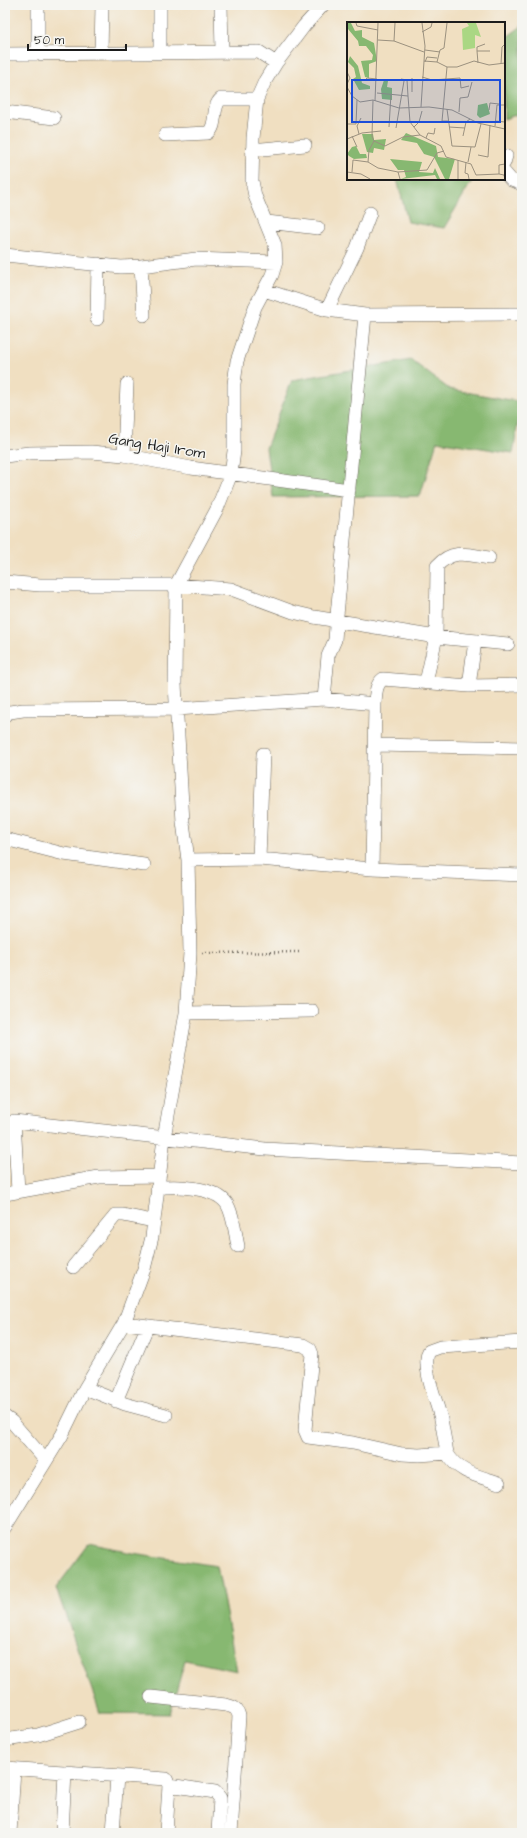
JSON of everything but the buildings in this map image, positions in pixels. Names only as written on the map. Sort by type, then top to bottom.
[{"type":"street","points":[[38,5],[38,54]]},
{"type":"street","points":[[101,53],[102,5]]},
{"type":"street","points":[[160,5],[160,53]]},
{"type":"street","points":[[5,1527],[62,1435],[85,1388],[124,1323],[144,1269],[153,1221],[164,1138],[186,1013],[190,953],[188,860],[183,822],[177,709],[176,585],[217,509],[231,474],[234,451],[234,401],[237,361],[255,307],[276,262],[276,249],[254,190],[252,150],[257,99],[265,81],[276,63],[304,26],[323,5]]},
{"type":"street","points":[[222,52],[223,7]]},
{"type":"street","points":[[5,54],[259,52],[276,63]]},
{"type":"street","points":[[165,134],[208,133],[212,129],[216,105],[221,99],[257,99]]},
{"type":"street","points":[[5,112],[54,118]]},
{"type":"street","points":[[252,150],[305,145]]},
{"type":"street","points":[[505,173],[511,180],[522,184]]},
{"type":"street","points":[[327,310],[357,248],[370,213]]},
{"type":"street","points":[[267,222],[318,228]]},
{"type":"street","points":[[5,255],[121,267],[196,259],[276,262]]},
{"type":"street","points":[[97,319],[98,264]]},
{"type":"street","points":[[141,266],[144,315]]},
{"type":"street","points":[[264,290],[327,310],[364,315],[522,314]]},
{"type":"street","points":[[324,699],[328,656],[335,640],[364,315]]},
{"type":"street","points":[[124,455],[127,384]]},
{"type":"street","name":"Gang Haji Irom","points":[[5,456],[29,453],[91,452],[124,455],[191,468],[349,490]]},
{"type":"street","points":[[426,682],[436,637],[437,566],[445,557],[456,554],[490,558]]},
{"type":"street","points":[[5,582],[40,585],[176,585],[231,589],[293,612],[314,617],[337,619],[436,637],[508,644]]},
{"type":"street","points":[[469,686],[475,641]]},
{"type":"street","points":[[372,869],[375,704],[379,682],[383,679],[469,686],[522,685]]},
{"type":"street","points":[[5,715],[10,712],[23,710],[177,709],[324,699],[375,704]]},
{"type":"street","points":[[375,745],[522,748]]},
{"type":"street","points":[[259,859],[263,754]]},
{"type":"street","points":[[5,839],[64,854],[144,865]]},
{"type":"street","points":[[188,860],[259,859],[372,869],[522,875]]},
{"type":"street","points":[[186,1013],[312,1012]]},
{"type":"street","points":[[238,1246],[230,1210],[226,1203],[217,1195],[158,1182],[99,1177],[11,1193],[14,1121],[265,1149],[522,1163]]},
{"type":"street","points":[[73,1267],[116,1216],[123,1215],[153,1221]]},
{"type":"street","points":[[124,1323],[147,1328],[303,1345],[310,1349],[312,1354],[304,1430],[308,1437],[353,1443],[402,1454],[419,1455],[447,1453]]},
{"type":"street","points":[[116,1401],[147,1328]]},
{"type":"street","points":[[499,1483],[466,1472],[458,1467],[447,1453],[426,1360],[429,1351],[440,1347],[522,1342]]},
{"type":"street","points":[[85,1388],[116,1401],[166,1415]]},
{"type":"street","points":[[5,1417],[12,1422],[46,1461]]},
{"type":"street","points":[[151,1697],[234,1706],[237,1710],[238,1716],[231,1833]]},
{"type":"street","points":[[5,1740],[38,1735],[79,1722]]},
{"type":"street","points":[[10,1833],[9,1769],[166,1779],[170,1785],[166,1833]]},
{"type":"street","points":[[62,1833],[66,1772]]},
{"type":"street","points":[[113,1833],[117,1776]]},
{"type":"street","points":[[170,1785],[215,1792],[220,1798],[218,1833]]},
{"type":"path","points":[[190,953],[302,952]]},
{"type":"green space","points":[[522,26],[522,113],[505,119],[505,38]]},
{"type":"green space","points":[[397,180],[472,180],[444,228],[408,222]]},
{"type":"green space","points":[[411,360],[449,389],[521,402],[513,453],[437,441],[420,496],[273,497],[266,448],[292,380]]},
{"type":"green space","points":[[89,1544],[133,1553],[217,1566],[237,1671],[185,1660],[170,1714],[100,1713],[56,1588]]}]
